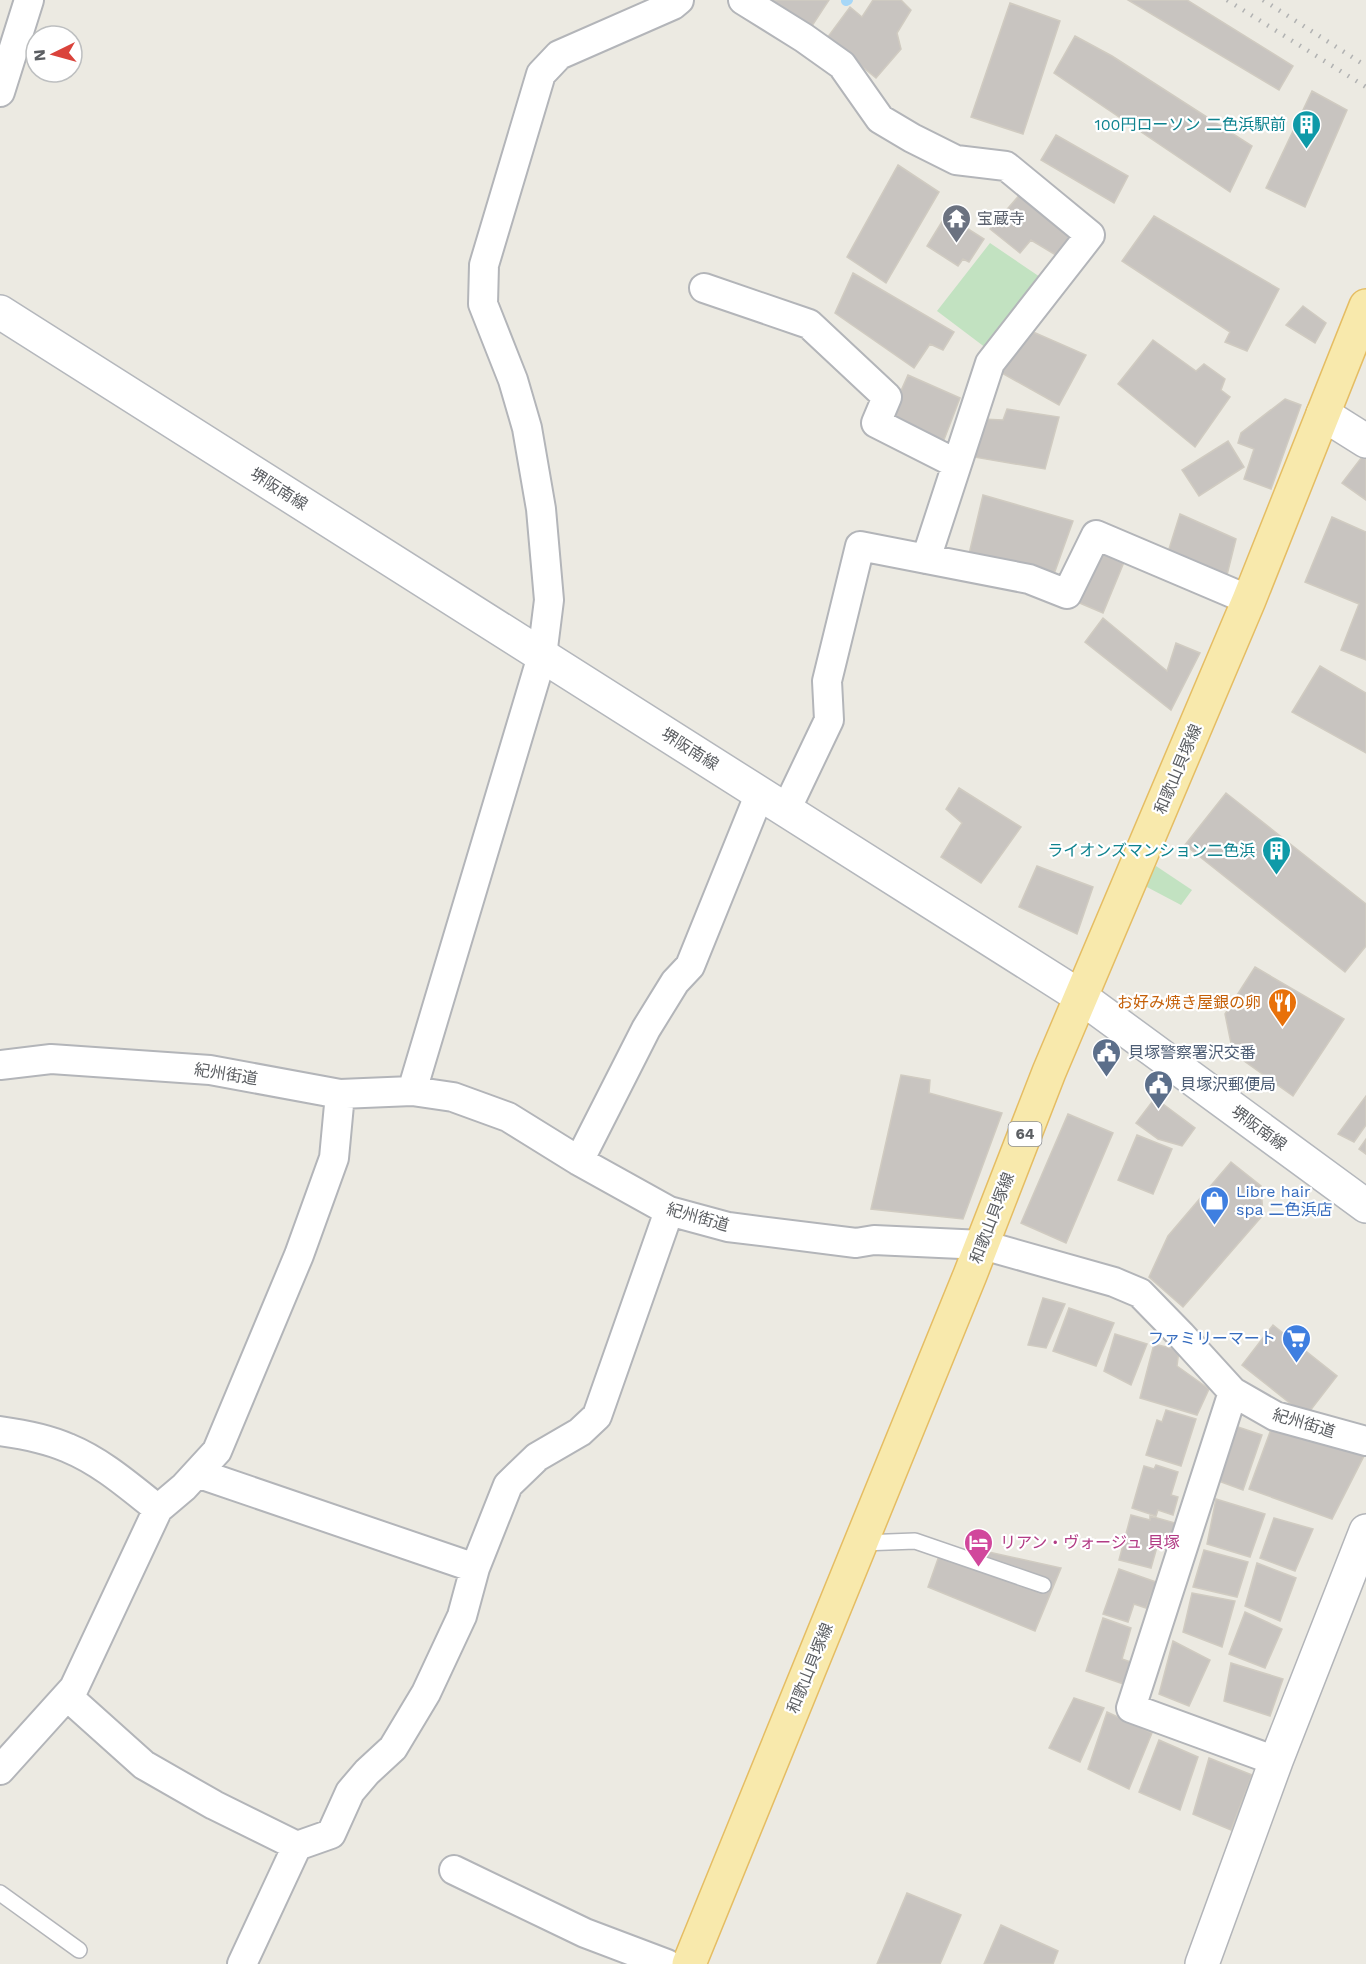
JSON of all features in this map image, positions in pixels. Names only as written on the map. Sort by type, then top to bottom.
[{"type":"main road","name":"和歌山貝塚線","points":[[689,1964],[862,1543],[1045,1083],[1249,600],[1366,306]]},
{"type":"main road","name":"堺阪南線","points":[[0,312],[1081,997],[1366,1206]]},
{"type":"main road","points":[[1323,414],[1366,441]]},
{"type":"main road","points":[[1203,1964],[1276,1761],[1366,1531]]},
{"type":"street","points":[[0,92],[29,0]]},
{"type":"street","points":[[412,1091],[542,656],[549,600],[540,509],[527,428],[513,380],[483,304],[484,265],[541,74],[559,55],[673,5],[679,0]]},
{"type":"street","points":[[743,0],[842,65],[880,119],[912,138],[956,159],[1006,166],[1090,235],[990,363],[926,559]]},
{"type":"street","points":[[704,288],[809,324],[887,397],[876,423],[957,464]]},
{"type":"street","points":[[579,1161],[646,1029],[675,982],[690,966],[773,801],[829,720],[827,681],[860,546],[1029,579],[1067,594],[1096,535],[1249,600]]},
{"type":"street","name":"紀州街道","points":[[0,1065],[51,1059],[210,1070],[340,1094],[412,1091],[453,1097],[508,1117],[579,1161],[669,1211],[728,1227],[856,1243],[874,1240],[982,1245],[1102,1277],[1140,1293],[1233,1392],[1275,1416],[1366,1441]]},
{"type":"street","points":[[0,1770],[74,1688],[158,1509],[184,1487],[217,1451],[299,1255],[334,1158],[340,1094]]},
{"type":"street","points":[[242,1964],[297,1846],[331,1834],[350,1792],[367,1772],[393,1748],[412,1719],[441,1664],[462,1616],[475,1568],[508,1485],[537,1456],[580,1432],[597,1416],[669,1211]]},
{"type":"street","points":[[1233,1392],[1131,1708],[1276,1761]]},
{"type":"street","points":[[0,1431],[16,1433],[68,1448],[107,1469],[158,1509]]},
{"type":"street","points":[[197,1473],[475,1568]]},
{"type":"street","points":[[67,1696],[144,1765],[214,1805],[297,1846]]},
{"type":"street","points":[[454,1870],[585,1933],[668,1964]]},
{"type":"lane","points":[[862,1543],[915,1541],[1043,1584]]},
{"type":"lane","points":[[0,1893],[79,1950]]},
{"type":"green space","points":[[990,243],[1040,277],[986,348],[937,311]]},
{"type":"green space","points":[[1156,866],[1192,890],[1181,905],[1145,886]]},
{"type":"building","points":[[762,0],[829,0],[808,32]]},
{"type":"building","points":[[873,0],[901,0],[911,10],[897,33],[901,49],[876,78],[827,38],[850,7],[862,17]]},
{"type":"building","points":[[1128,0],[1187,0],[1293,66],[1279,90]]},
{"type":"building","points":[[1010,3],[1060,21],[1023,134],[971,117]]},
{"type":"building","points":[[1075,36],[1112,56],[1252,146],[1230,192],[1054,73]]},
{"type":"building","name":"100円ローソン 二色浜駅前","points":[[1312,91],[1347,110],[1305,207],[1266,188]]},
{"type":"building","points":[[1056,135],[1128,176],[1114,203],[1041,160]]},
{"type":"building","points":[[898,165],[939,192],[886,283],[847,257]]},
{"type":"building","points":[[1023,191],[1077,231],[1059,257],[1031,240],[1020,253],[990,229]]},
{"type":"building","points":[[946,215],[984,239],[969,262],[963,259],[958,266],[927,246]]},
{"type":"building","points":[[1154,216],[1279,289],[1247,351],[1225,342],[1230,332],[1122,261]]},
{"type":"building","points":[[853,273],[954,332],[943,350],[930,344],[914,368],[835,313]]},
{"type":"building","points":[[1303,306],[1326,323],[1315,343],[1286,325]]},
{"type":"building","points":[[1024,328],[1086,355],[1059,405],[1000,372]]},
{"type":"building","points":[[1153,340],[1196,371],[1204,364],[1225,379],[1221,390],[1230,397],[1195,447],[1118,384]]},
{"type":"building","points":[[908,375],[960,398],[942,445],[889,418]]},
{"type":"building","points":[[1285,399],[1301,405],[1271,489],[1244,479],[1254,449],[1238,443],[1241,433]]},
{"type":"building","points":[[1007,409],[1059,417],[1045,469],[974,457],[982,419],[1003,420]]},
{"type":"building","points":[[1228,441],[1244,467],[1199,496],[1182,470]]},
{"type":"building","points":[[1362,457],[1366,459],[1366,500],[1342,483]]},
{"type":"building","points":[[983,495],[1073,521],[1054,574],[969,554]]},
{"type":"building","points":[[1180,514],[1236,539],[1226,579],[1168,552]]},
{"type":"building","points":[[1332,517],[1366,532],[1366,660],[1341,650],[1359,604],[1305,582]]},
{"type":"building","points":[[1094,542],[1127,555],[1103,613],[1068,598]]},
{"type":"building","points":[[1103,618],[1167,671],[1176,643],[1200,653],[1171,710],[1085,642]]},
{"type":"building","points":[[1320,666],[1366,693],[1366,753],[1292,712]]},
{"type":"building","points":[[959,788],[1021,827],[981,883],[941,857],[962,823],[946,809]]},
{"type":"building","name":"ライオンズマンション二色浜","points":[[1226,793],[1366,904],[1366,946],[1345,972],[1185,845]]},
{"type":"building","points":[[1037,866],[1093,887],[1077,934],[1019,907]]},
{"type":"building","points":[[1255,967],[1344,1019],[1293,1096],[1233,1053],[1225,1014]]},
{"type":"building","points":[[901,1075],[930,1080],[929,1093],[1002,1113],[963,1219],[871,1209]]},
{"type":"building","points":[[1366,1096],[1366,1125],[1354,1142],[1338,1134]]},
{"type":"building","name":"貝塚沢郵便局","points":[[1155,1098],[1195,1128],[1182,1146],[1158,1139],[1136,1123]]},
{"type":"building","points":[[1068,1114],[1113,1133],[1066,1243],[1021,1223]]},
{"type":"building","points":[[1137,1135],[1172,1149],[1153,1194],[1118,1180]]},
{"type":"building","points":[[1366,1139],[1366,1154],[1359,1149]]},
{"type":"building","name":"Libre hair spa 二色浜店","points":[[1231,1162],[1261,1186],[1263,1215],[1183,1307],[1149,1277],[1168,1236]]},
{"type":"building","points":[[1043,1298],[1065,1304],[1046,1348],[1028,1345]]},
{"type":"building","points":[[1069,1308],[1114,1323],[1096,1366],[1053,1351]]},
{"type":"building","points":[[1273,1325],[1337,1376],[1306,1416],[1242,1365]]},
{"type":"building","points":[[1115,1334],[1147,1344],[1131,1385],[1104,1371]]},
{"type":"building","points":[[1154,1344],[1179,1350],[1177,1366],[1209,1389],[1197,1415],[1140,1398]]},
{"type":"building","points":[[1166,1410],[1196,1419],[1181,1466],[1146,1455],[1157,1420],[1162,1422]]},
{"type":"building","points":[[1273,1424],[1366,1452],[1332,1519],[1249,1489]]},
{"type":"building","points":[[1235,1426],[1262,1435],[1243,1490],[1216,1480]]},
{"type":"building","points":[[1156,1465],[1178,1472],[1171,1495],[1178,1497],[1173,1515],[1158,1510],[1156,1516],[1132,1508],[1144,1466],[1154,1469]]},
{"type":"building","points":[[1216,1499],[1265,1514],[1250,1557],[1207,1544]]},
{"type":"building","points":[[1131,1515],[1150,1520],[1150,1516],[1182,1525],[1175,1552],[1157,1547],[1151,1568],[1119,1560]]},
{"type":"building","points":[[1274,1518],[1313,1529],[1295,1571],[1260,1558]]},
{"type":"building","points":[[966,1547],[1061,1568],[1035,1631],[928,1587],[939,1556],[959,1563]]},
{"type":"building","points":[[1204,1550],[1248,1562],[1237,1597],[1193,1587]]},
{"type":"building","points":[[1257,1563],[1296,1578],[1280,1621],[1245,1606]]},
{"type":"building","points":[[1119,1569],[1156,1582],[1146,1608],[1134,1604],[1128,1622],[1103,1614]]},
{"type":"building","points":[[1192,1593],[1235,1601],[1222,1647],[1183,1632]]},
{"type":"building","points":[[1245,1612],[1282,1629],[1265,1668],[1229,1654]]},
{"type":"building","points":[[1103,1618],[1131,1628],[1122,1659],[1139,1665],[1132,1687],[1086,1671]]},
{"type":"building","points":[[1173,1641],[1210,1660],[1189,1706],[1159,1694]]},
{"type":"building","points":[[1231,1663],[1283,1679],[1270,1716],[1224,1701]]},
{"type":"building","points":[[1074,1698],[1104,1708],[1080,1762],[1049,1748]]},
{"type":"building","points":[[1107,1712],[1152,1733],[1129,1789],[1088,1769]]},
{"type":"building","points":[[1159,1740],[1198,1757],[1180,1810],[1139,1792]]},
{"type":"building","points":[[1209,1758],[1252,1775],[1231,1830],[1193,1814]]},
{"type":"building","points":[[907,1893],[961,1915],[940,1964],[877,1964]]},
{"type":"building","points":[[1001,1925],[1058,1951],[1053,1964],[984,1964]]},
{"type":"railway","points":[[1227,0],[1366,87]]},
{"type":"railway","points":[[1263,0],[1366,66]]},
{"type":"place","name":"100円ローソン 二色浜駅前","points":[[1307,150]]},
{"type":"place","name":"宝蔵寺","points":[[956,244]]},
{"type":"place","name":"ライオンズマンション二色浜","points":[[1276,876]]},
{"type":"place","name":"お好み焼き屋銀の卵","points":[[1282,1028]]},
{"type":"place","name":"貝塚警察署沢交番","points":[[1107,1078]]},
{"type":"place","name":"貝塚沢郵便局","points":[[1159,1110]]},
{"type":"place","name":"Libre hair spa 二色浜店","points":[[1215,1226]]},
{"type":"place","name":"ファミリーマート","points":[[1297,1364]]},
{"type":"place","name":"リアン・ヴォージュ 貝塚","points":[[979,1568]]}]
